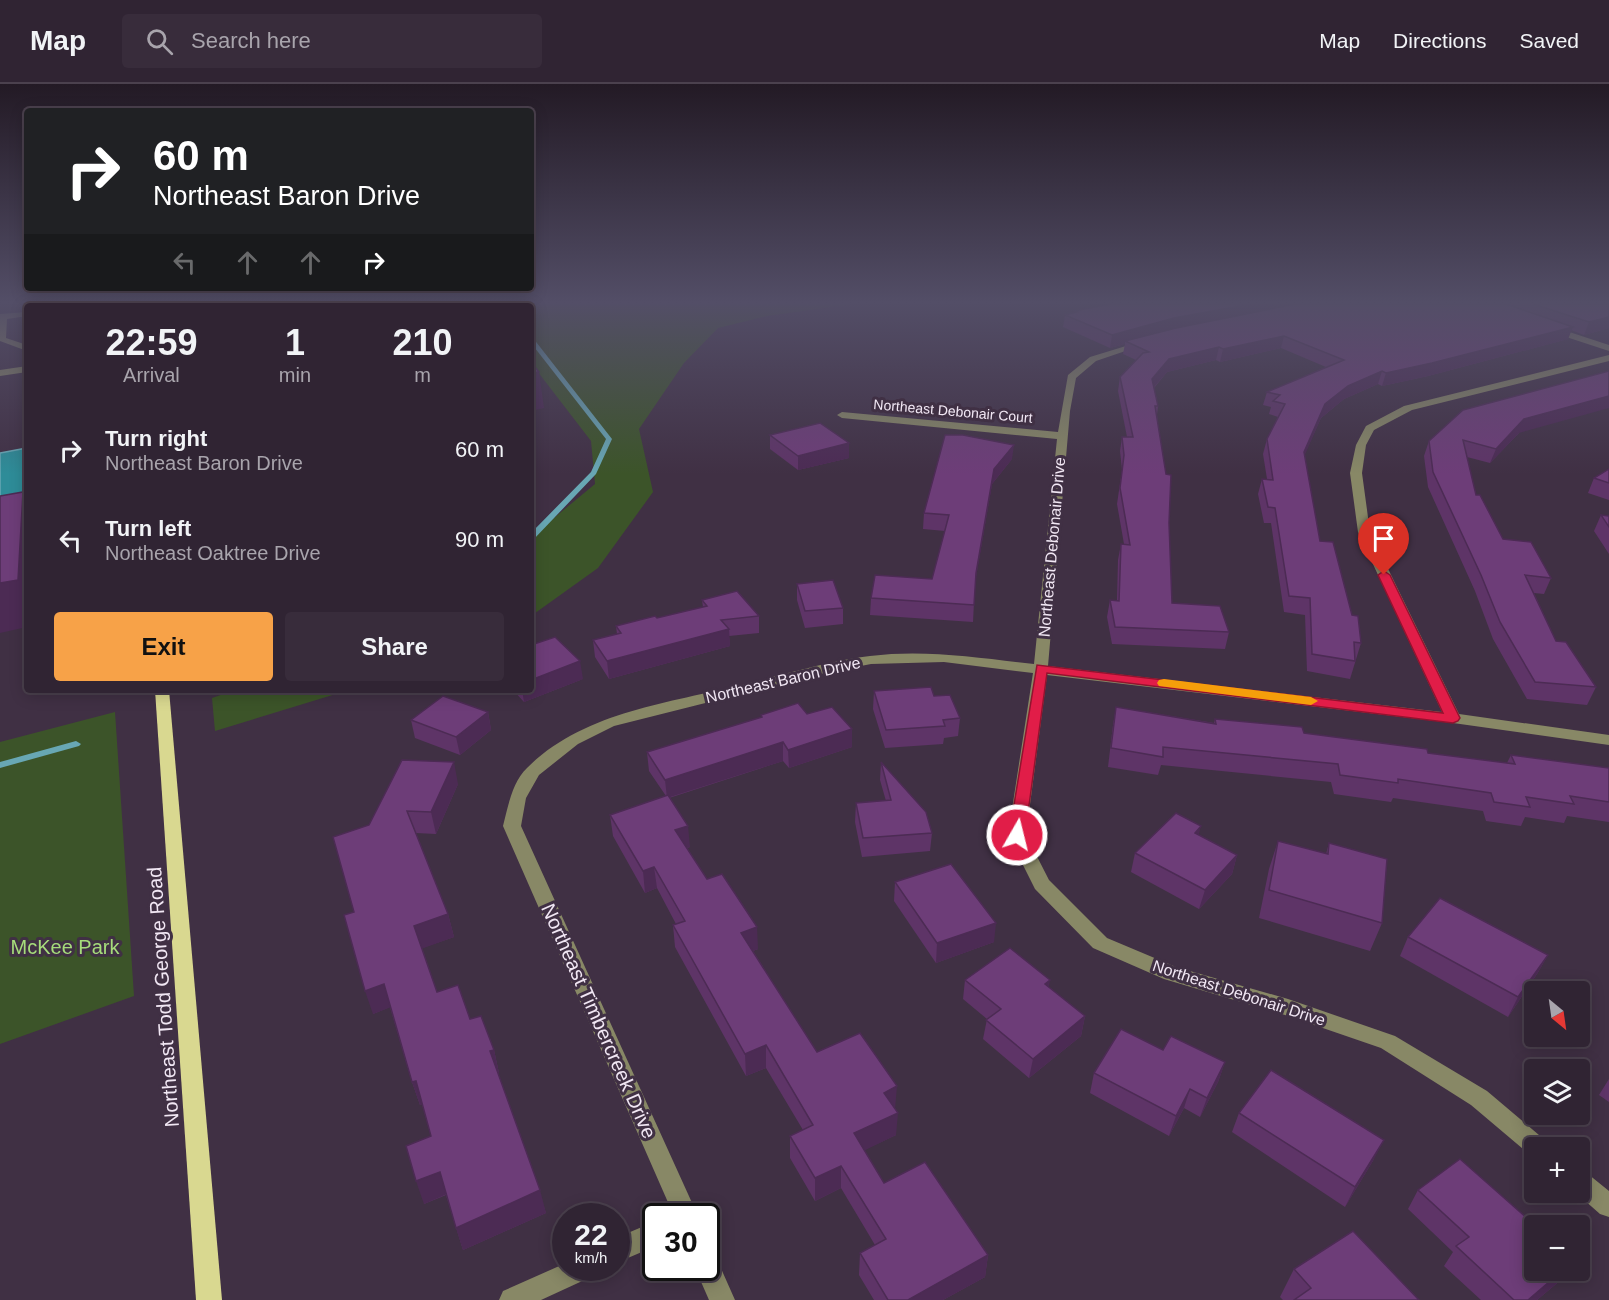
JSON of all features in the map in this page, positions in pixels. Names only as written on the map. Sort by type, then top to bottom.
[{"type":"main road","name":"Northeast Todd George Road","points":[[162,693],[209,1300]]},
{"type":"street","name":"Northeast Debonair Drive","points":[[1092,361],[1071,377],[1062,436],[1041,668],[1017,835],[1042,884],[1100,943],[1171,974],[1288,1006],[1388,1042],[1479,1098],[1525,1137]]},
{"type":"street","points":[[1453,718],[1364,532],[1356,473],[1361,445],[1370,428],[1408,408],[1598,361]]},
{"type":"street","points":[[0,373],[24,369]]},
{"type":"street","name":"Northeast Debonair Court","points":[[842,415],[1062,436]]},
{"type":"street","name":"Northeast Baron Drive","points":[[512,826],[518,798],[532,772],[572,741],[609,723],[786,678],[871,660],[944,658],[1041,668],[1453,718],[1609,740]]},
{"type":"street","name":"Northeast Timbercreek Drive","points":[[512,826],[680,1203]]},
{"type":"street","points":[[1590,1190],[1609,1206]]},
{"type":"street","points":[[512,1300],[554,1281]]},
{"type":"street","points":[[714,1281],[722,1300]]},
{"type":"green space","points":[[534,361],[686,361],[639,429],[653,492],[598,568],[534,614],[534,535],[595,484],[591,441],[534,367]]},
{"type":"green space","points":[[226,693],[339,693],[215,731],[212,698]]},
{"type":"green space","name":"McKee Park","points":[[115,712],[134,996],[0,1044],[0,742]]},
{"type":"water","points":[[24,449],[24,493],[0,497],[0,453]]},
{"type":"building","points":[[1136,361],[1168,361],[1152,379],[1158,406],[1155,406],[1166,474],[1171,475],[1169,523],[1172,603],[1220,606],[1229,632],[1115,627],[1110,600],[1119,601],[1121,544],[1130,545],[1120,488],[1124,455],[1122,437],[1133,437],[1120,377]]},
{"type":"building","points":[[1342,361],[1441,361],[1386,373],[1382,371],[1348,386],[1325,404],[1304,452],[1320,541],[1333,542],[1352,615],[1358,616],[1361,643],[1354,642],[1355,661],[1312,654],[1310,598],[1289,596],[1275,508],[1268,507],[1262,479],[1273,480],[1267,439],[1285,404],[1273,401],[1280,395],[1267,392]]},
{"type":"building","points":[[1609,371],[1609,396],[1524,419],[1496,449],[1463,440],[1476,495],[1480,495],[1503,539],[1531,542],[1551,578],[1525,575],[1556,641],[1566,642],[1596,687],[1535,682],[1500,622],[1481,575],[1433,472],[1429,441],[1463,410]]},
{"type":"building","points":[[820,423],[849,443],[798,456],[770,435]]},
{"type":"building","points":[[945,435],[963,435],[1014,445],[994,469],[976,573],[974,605],[871,598],[875,575],[932,579],[949,515],[924,513]]},
{"type":"building","points":[[1609,469],[1609,483],[1594,478]]},
{"type":"building","points":[[23,492],[18,580],[0,583],[0,496]]},
{"type":"building","points":[[1601,515],[1609,516],[1609,527]]},
{"type":"building","points":[[833,580],[843,608],[805,611],[797,584]]},
{"type":"building","points":[[737,591],[759,616],[721,620],[729,629],[607,661],[593,640],[621,633],[616,626],[707,606],[702,600]]},
{"type":"building","points":[[555,637],[580,661],[534,679],[534,644]]},
{"type":"building","points":[[931,687],[934,696],[950,695],[960,718],[943,720],[945,726],[886,730],[874,691]]},
{"type":"building","points":[[443,696],[488,712],[456,737],[411,720]]},
{"type":"building","points":[[798,703],[807,714],[832,707],[852,729],[788,750],[783,742],[665,780],[647,752],[762,717],[761,715]]},
{"type":"building","points":[[1116,707],[1216,724],[1215,719],[1302,727],[1304,733],[1427,749],[1428,753],[1515,764],[1511,755],[1609,768],[1609,802],[1570,796],[1574,804],[1526,797],[1530,807],[1494,802],[1491,793],[1398,779],[1398,783],[1340,775],[1338,764],[1163,747],[1163,757],[1111,748]]},
{"type":"building","points":[[402,760],[454,762],[431,812],[407,811],[448,914],[414,926],[437,992],[458,985],[470,1019],[481,1016],[494,1050],[490,1051],[540,1190],[456,1228],[440,1172],[416,1181],[406,1146],[431,1136],[416,1081],[412,1082],[384,984],[365,991],[344,915],[354,912],[333,837],[369,825]]},
{"type":"building","points":[[881,762],[926,812],[932,833],[863,838],[856,803],[891,800]]},
{"type":"building","points":[[668,795],[688,826],[675,830],[707,879],[722,874],[757,927],[741,933],[817,1052],[860,1033],[897,1086],[884,1093],[898,1113],[854,1133],[884,1183],[925,1162],[988,1255],[908,1300],[888,1300],[860,1253],[886,1239],[841,1166],[815,1178],[790,1136],[813,1125],[766,1045],[745,1054],[673,925],[685,921],[654,867],[643,871],[610,815]]},
{"type":"building","points":[[1176,813],[1201,826],[1195,833],[1237,855],[1205,890],[1135,853]]},
{"type":"building","points":[[1278,841],[1328,854],[1329,843],[1387,859],[1382,923],[1269,890]]},
{"type":"building","points":[[951,864],[996,923],[937,943],[895,882]]},
{"type":"building","points":[[1440,898],[1548,955],[1529,981],[1524,981],[1524,989],[1518,997],[1408,937]]},
{"type":"building","points":[[1010,948],[1050,980],[1045,984],[1085,1016],[1033,1059],[986,1020],[1001,1009],[965,980]]},
{"type":"building","points":[[1121,1029],[1163,1050],[1171,1036],[1225,1062],[1207,1098],[1190,1089],[1176,1116],[1094,1073]]},
{"type":"building","points":[[1271,1070],[1384,1140],[1355,1187],[1239,1113]]},
{"type":"building","points":[[1460,1159],[1524,1215],[1524,1281],[1550,1281],[1528,1300],[1514,1300],[1456,1246],[1469,1237],[1418,1190]]},
{"type":"building","points":[[1353,1231],[1419,1300],[1294,1300],[1311,1288],[1294,1269]]},
{"type":"waterway","points":[[534,534],[594,473],[609,439],[548,361]]},
{"type":"waterway","points":[[0,765],[76,744]]},
{"type":"slow traffic","points":[[1164,683],[1311,701]]},
{"type":"route","points":[[1017,835],[1041,668],[1453,718],[1384,575]]}]
